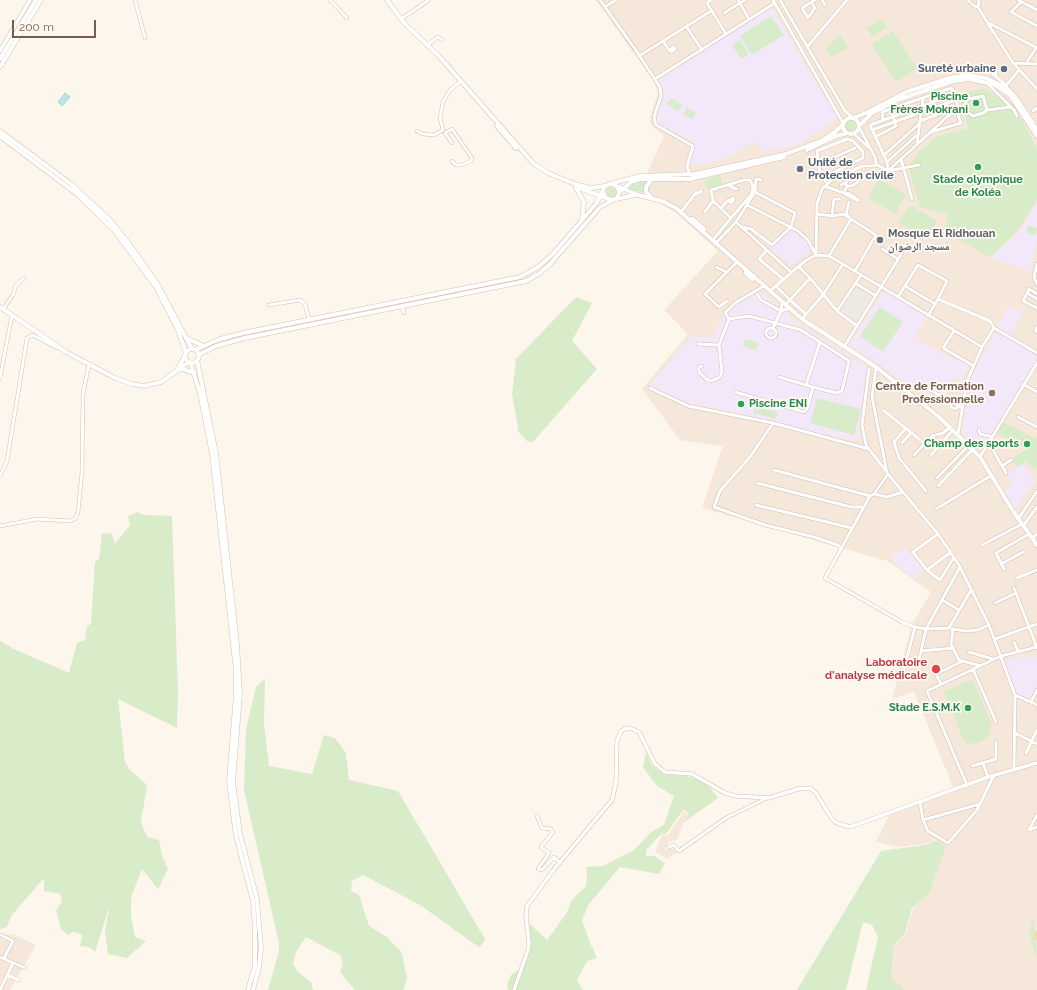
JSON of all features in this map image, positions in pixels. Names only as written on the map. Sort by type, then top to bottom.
[{"type":"main road","points":[[0,59],[36,0]]},
{"type":"main road","points":[[0,67],[41,0]]},
{"type":"main road","points":[[389,0],[401,19],[427,45],[536,166],[575,184],[591,188],[605,186],[640,176],[690,175],[796,151],[829,136],[843,124],[846,118],[852,118],[866,113],[900,95],[954,77],[968,75],[982,77],[1004,87],[1017,98],[1037,130]]},
{"type":"main road","points":[[2,308],[66,352],[115,378],[139,386],[161,382],[178,369],[216,346],[244,338],[508,286],[531,279],[550,264],[600,207],[614,199],[621,191],[635,180],[690,179],[777,159],[804,151],[836,136],[848,133],[853,134],[859,126],[876,111],[908,96],[962,79],[983,81],[1004,87],[1018,105],[1037,136]]},
{"type":"main road","points":[[460,82],[530,164],[551,177],[574,187],[614,199],[638,195]]},
{"type":"main road","points":[[852,118],[857,120],[859,126]]},
{"type":"main road","points":[[843,124],[843,128],[848,133]]},
{"type":"main road","points":[[0,131],[80,191],[110,220],[130,245],[158,285],[198,358],[216,453],[237,645],[240,694],[233,782],[240,834],[257,899],[261,948],[259,967],[253,990]]},
{"type":"main road","points":[[0,136],[77,194],[114,230],[156,287],[178,330],[185,354],[195,373],[212,454],[236,671],[236,694],[229,782],[236,836],[253,900],[256,930],[255,966],[248,990]]},
{"type":"main road","points":[[652,179],[647,184],[646,189],[652,198]]},
{"type":"main road","points":[[611,184],[617,186],[621,191],[668,203],[681,212],[802,320],[876,367],[951,428],[969,444],[980,457],[1018,519],[1037,546]]},
{"type":"main road","points":[[178,369],[185,354],[243,333],[309,321],[520,277],[533,271],[547,260],[603,195],[605,186]]},
{"type":"main road","points":[[574,187],[584,202],[582,220]]},
{"type":"main road","points":[[186,338],[204,346]]},
{"type":"main road","points":[[178,369],[195,373]]},
{"type":"street","points":[[0,51],[30,0]]},
{"type":"street","points":[[135,0],[145,38]]},
{"type":"street","points":[[330,0],[347,18]]},
{"type":"street","points":[[401,19],[428,0]]},
{"type":"street","points":[[600,0],[662,92],[654,120],[658,127],[693,146],[687,166],[690,175]]},
{"type":"street","points":[[605,7],[616,0]]},
{"type":"street","points":[[711,0],[706,2],[726,34]]},
{"type":"street","points":[[724,13],[739,2],[745,0]]},
{"type":"street","points":[[780,0],[845,111],[852,118]]},
{"type":"street","points":[[811,2],[815,8],[808,18],[802,8],[811,2],[815,0]]},
{"type":"street","points":[[822,0],[825,5]]},
{"type":"street","points":[[808,46],[847,0]]},
{"type":"street","points":[[968,0],[974,6],[978,7],[1013,63],[1036,87]]},
{"type":"street","points":[[978,7],[979,0]]},
{"type":"street","points":[[1037,10],[1019,1],[1010,12],[1037,26]]},
{"type":"street","points":[[739,2],[749,19]]},
{"type":"street","points":[[655,80],[774,2],[843,124]]},
{"type":"street","points":[[639,56],[664,42],[686,26],[711,11]]},
{"type":"street","points":[[987,22],[1036,48],[1028,62]]},
{"type":"street","points":[[686,26],[702,50]]},
{"type":"street","points":[[427,45],[438,37],[442,40]]},
{"type":"street","points":[[664,42],[663,44],[668,49]]},
{"type":"street","points":[[1013,63],[1037,63]]},
{"type":"street","points":[[994,74],[992,76],[1000,80],[1004,87],[1019,70]]},
{"type":"street","points":[[983,81],[992,86],[1017,116]]},
{"type":"street","points":[[452,143],[444,132],[440,118],[443,102],[450,90],[460,82]]},
{"type":"street","points":[[883,120],[881,113],[951,88],[955,94],[959,110],[957,112],[961,124],[930,132]]},
{"type":"street","points":[[888,171],[887,162],[870,125],[955,94]]},
{"type":"street","points":[[987,110],[983,96],[968,99],[964,105],[966,111],[973,116],[987,110],[1011,107]]},
{"type":"street","points":[[917,144],[923,98]]},
{"type":"street","points":[[872,130],[921,114],[956,100]]},
{"type":"street","points":[[884,155],[920,123],[958,107]]},
{"type":"street","points":[[1033,111],[1037,108]]},
{"type":"street","points":[[875,136],[896,126],[891,109]]},
{"type":"street","points":[[888,171],[948,116],[957,112]]},
{"type":"street","points":[[859,126],[870,150],[875,157],[876,164]]},
{"type":"street","points":[[417,131],[434,136],[452,129],[472,158],[471,161],[461,166],[456,165],[452,161]]},
{"type":"street","points":[[853,134],[870,150]]},
{"type":"street","points":[[887,162],[918,134]]},
{"type":"street","points":[[822,176],[826,176],[863,158],[864,154],[851,141],[844,139],[818,150],[818,164],[822,176],[827,183]]},
{"type":"street","points":[[818,164],[857,147]]},
{"type":"street","points":[[875,157],[882,151]]},
{"type":"street","points":[[901,159],[912,199]]},
{"type":"street","points":[[876,164],[888,171],[919,165]]},
{"type":"street","points":[[816,254],[818,197],[824,186],[827,183],[863,166],[875,166],[876,164]]},
{"type":"street","points":[[841,185],[846,183],[852,186],[858,182],[859,177]]},
{"type":"street","points":[[715,242],[736,222],[755,192],[756,179],[761,180]]},
{"type":"street","points":[[715,242],[751,195],[753,186],[749,180],[711,190],[713,201],[732,218]]},
{"type":"street","points":[[824,186],[846,194],[846,183]]},
{"type":"street","points":[[728,185],[732,188]]},
{"type":"street","points":[[681,212],[696,194],[702,191]]},
{"type":"street","points":[[742,227],[751,228],[772,245],[791,227],[795,213],[755,192]]},
{"type":"street","points":[[832,216],[834,199],[840,199]]},
{"type":"street","points":[[705,212],[713,201]]},
{"type":"street","points":[[721,208],[726,202],[729,201]]},
{"type":"street","points":[[846,216],[849,202]]},
{"type":"street","points":[[747,205],[791,227],[808,240],[816,254]]},
{"type":"street","points":[[817,214],[846,216],[876,235],[855,271]]},
{"type":"street","points":[[829,256],[851,219]]},
{"type":"street","points":[[736,222],[791,272]]},
{"type":"street","points":[[767,250],[760,259],[783,279]]},
{"type":"street","points":[[882,250],[898,259]]},
{"type":"street","points":[[844,347],[902,253]]},
{"type":"street","points":[[770,291],[798,266],[816,254],[829,256],[982,347]]},
{"type":"street","points":[[727,301],[719,308],[705,294],[737,262]]},
{"type":"street","points":[[802,320],[822,295],[843,264]]},
{"type":"street","points":[[1037,264],[1034,277],[1037,284]]},
{"type":"street","points":[[898,297],[918,265],[947,281],[928,316]]},
{"type":"street","points":[[798,266],[810,278],[822,295],[837,311],[857,326]]},
{"type":"street","points":[[716,267],[726,272]]},
{"type":"street","points":[[837,311],[861,275]]},
{"type":"street","points":[[2,308],[13,295],[16,285],[24,278]]},
{"type":"street","points":[[772,328],[781,311],[810,278]]},
{"type":"street","points":[[855,283],[876,296]]},
{"type":"street","points":[[729,319],[725,313],[735,303],[764,286]]},
{"type":"street","points":[[776,286],[806,314]]},
{"type":"street","points":[[905,286],[935,304]]},
{"type":"street","points":[[1037,294],[1029,289],[1023,301],[1037,308]]},
{"type":"street","points":[[1027,293],[1037,299]]},
{"type":"street","points":[[757,294],[761,300],[781,311]]},
{"type":"street","points":[[938,299],[990,321],[994,328],[1037,353]]},
{"type":"street","points":[[269,305],[300,300],[307,307],[309,321]]},
{"type":"street","points":[[781,311],[786,305]]},
{"type":"street","points":[[402,306],[404,312]]},
{"type":"street","points":[[0,378],[12,315]]},
{"type":"street","points":[[729,319],[749,316],[801,330],[849,361],[840,393],[813,387],[779,376]]},
{"type":"street","points":[[702,366],[699,367],[699,372],[706,379],[711,382],[720,377],[722,372],[719,345],[729,319]]},
{"type":"street","points":[[1037,327],[1035,330],[1037,332]]},
{"type":"street","points":[[958,434],[960,407],[966,383],[982,347],[994,328]]},
{"type":"street","points":[[954,331],[943,348],[974,366]]},
{"type":"street","points":[[0,476],[7,461],[26,338],[33,335],[66,352]]},
{"type":"street","points":[[806,385],[820,342]]},
{"type":"street","points":[[698,344],[719,345]]},
{"type":"street","points":[[0,355],[5,356]]},
{"type":"street","points":[[980,457],[1037,362]]},
{"type":"street","points":[[0,526],[37,519],[69,521],[75,519],[78,512],[82,472],[83,394],[89,364]]},
{"type":"street","points":[[876,367],[872,397],[888,474],[874,494],[870,496],[825,578],[902,622],[915,627],[926,629],[949,628],[972,631],[989,625]]},
{"type":"street","points":[[869,369],[862,425],[866,445],[951,552],[989,625],[1015,695],[1014,769]]},
{"type":"street","points":[[1023,384],[1037,392]]},
{"type":"street","points":[[735,392],[801,413],[807,409],[813,387]]},
{"type":"street","points":[[650,388],[688,406],[702,410],[728,412],[869,450]]},
{"type":"street","points":[[932,391],[960,407]]},
{"type":"street","points":[[883,410],[924,443]]},
{"type":"street","points":[[1018,417],[1037,428]]},
{"type":"street","points":[[773,423],[750,457],[720,491],[714,507],[765,525],[814,537],[838,546],[841,549]]},
{"type":"street","points":[[906,428],[894,442],[899,458],[926,491]]},
{"type":"street","points":[[914,455],[932,436],[943,433],[951,428]]},
{"type":"street","points":[[932,455],[951,428]]},
{"type":"street","points":[[979,430],[980,434],[993,437]]},
{"type":"street","points":[[902,444],[911,433]]},
{"type":"street","points":[[989,443],[1006,473]]},
{"type":"street","points":[[938,478],[969,444]]},
{"type":"street","points":[[938,486],[973,449]]},
{"type":"street","points":[[1002,466],[1011,460]]},
{"type":"street","points":[[774,470],[870,496]]},
{"type":"street","points":[[936,509],[992,475]]},
{"type":"street","points":[[757,484],[851,507],[864,507]]},
{"type":"street","points":[[1018,519],[1037,491]]},
{"type":"street","points":[[874,494],[887,497],[903,492]]},
{"type":"street","points":[[756,505],[852,528]]},
{"type":"street","points":[[982,545],[1023,525],[1037,507]]},
{"type":"street","points":[[938,534],[913,552],[927,570],[940,580],[954,557]]},
{"type":"street","points":[[1004,569],[996,553],[1037,534]]},
{"type":"street","points":[[927,570],[951,552]]},
{"type":"street","points":[[1001,564],[1023,552]]},
{"type":"street","points":[[919,660],[926,629],[960,567]]},
{"type":"street","points":[[1017,578],[1037,570]]},
{"type":"street","points":[[967,785],[927,691],[1001,656],[1037,647],[1028,628],[1014,588]]},
{"type":"street","points":[[949,628],[971,590]]},
{"type":"street","points":[[995,603],[1016,593]]},
{"type":"street","points":[[942,600],[959,610]]},
{"type":"street","points":[[995,639],[1037,624]]},
{"type":"street","points":[[902,677],[915,627]]},
{"type":"street","points":[[953,629],[951,644],[961,662]]},
{"type":"street","points":[[1014,642],[1018,651]]},
{"type":"street","points":[[921,651],[953,648]]},
{"type":"street","points":[[969,652],[993,660]]},
{"type":"street","points":[[941,684],[936,674],[961,662],[981,666]]},
{"type":"street","points":[[973,670],[996,722]]},
{"type":"street","points":[[1031,702],[1037,690]]},
{"type":"street","points":[[1015,695],[1037,705]]},
{"type":"street","points":[[514,990],[528,950],[529,942],[526,917],[527,906],[560,862],[612,800],[616,782],[617,741],[621,731],[625,729],[630,728],[639,732],[655,764],[665,772],[692,774],[731,795],[767,798],[777,797],[804,788],[810,788],[816,793],[832,819],[837,824],[850,827],[988,777],[1037,763]]},
{"type":"street","points":[[1026,753],[1037,730]]},
{"type":"street","points":[[1015,733],[1037,744]]},
{"type":"street","points":[[972,766],[996,758],[996,742]]},
{"type":"street","points":[[983,763],[988,777]]},
{"type":"street","points":[[920,802],[923,820],[928,831],[948,843],[969,821],[980,804],[994,775]]},
{"type":"street","points":[[669,847],[674,845],[679,851],[726,818],[767,798]]},
{"type":"street","points":[[923,820],[980,804]]},
{"type":"street","points":[[1037,814],[1030,830],[1037,827]]},
{"type":"street","points":[[537,816],[542,828],[551,829],[553,832],[541,847],[549,853],[538,869],[542,870],[554,857],[560,862]]},
{"type":"street","points":[[1,935],[13,941],[1,958],[25,968]]},
{"type":"street","points":[[0,990],[13,963]]},
{"type":"street","points":[[7,975],[19,980]]},
{"type":"shaded area","points":[[596,0],[1037,0],[1037,990],[903,990],[893,982],[891,975],[894,946],[906,933],[913,908],[928,895],[946,848],[936,840],[924,844],[901,847],[876,842],[886,821],[894,811],[954,789],[914,692],[892,699],[912,624],[931,592],[887,561],[702,508],[723,446],[680,440],[642,389],[688,334],[664,310],[718,251],[676,213],[659,203],[648,191],[648,171],[664,136],[653,127],[650,122],[658,92],[653,81]]},
{"type":"shaded area","points":[[771,8],[836,115],[836,120],[797,145],[764,152],[756,140],[730,156],[720,160],[692,166],[689,159],[695,143],[661,126],[656,120],[663,94],[663,88],[658,80]]},
{"type":"shaded area","points":[[1035,205],[1037,206],[1037,238],[1030,271],[991,258],[1020,231]]},
{"type":"shaded area","points":[[791,228],[806,241],[811,250],[791,266],[770,248]]},
{"type":"shaded area","points":[[856,285],[873,297],[857,324],[839,311]]},
{"type":"shaded area","points":[[759,289],[775,304],[774,308],[789,313],[788,317],[869,369],[864,382],[858,441],[810,432],[686,402],[649,386],[692,336],[714,338],[723,317],[722,312]]},
{"type":"shaded area","points":[[884,291],[927,316],[914,338],[955,361],[957,358],[969,365],[961,380],[956,378],[938,405],[849,344]]},
{"type":"shaded area","points":[[1009,307],[1022,314],[1010,335],[997,327]]},
{"type":"shaded area","name":"Centre de Formation Professionnelle","points":[[996,330],[1037,355],[1037,360],[992,436],[980,450],[962,433],[968,386],[971,377]]},
{"type":"shaded area","points":[[1023,463],[1035,481],[1015,510],[1005,492],[1012,485],[1007,475]]},
{"type":"shaded area","points":[[905,546],[923,568],[914,579],[890,559]]},
{"type":"shaded area","points":[[1020,655],[1029,659],[1032,655],[1037,658],[1037,685],[1030,700],[1015,693],[1004,665],[1010,657],[1017,661]]},
{"type":"shaded area","points":[[684,811],[687,813],[677,840],[669,842],[665,849],[667,851],[673,847],[678,852],[667,859],[655,852],[662,834],[666,836],[669,834]]},
{"type":"shaded area","points":[[13,934],[36,945],[10,990],[0,990],[0,935]]},
{"type":"green space","points":[[771,16],[784,35],[752,55],[740,36]]},
{"type":"green space","points":[[881,19],[887,27],[872,37],[867,28]]},
{"type":"green space","points":[[893,31],[917,68],[896,82],[872,44]]},
{"type":"green space","points":[[840,34],[848,48],[831,57],[827,49]]},
{"type":"green space","points":[[740,40],[749,54],[741,59],[732,45]]},
{"type":"green space","points":[[984,88],[997,97],[1004,96],[1014,106],[1037,148],[1037,200],[1019,229],[990,257],[944,232],[948,215],[920,207],[908,165],[916,158],[918,152],[936,137],[968,128],[958,94]]},
{"type":"green space","points":[[671,98],[682,105],[678,111],[667,104]]},
{"type":"green space","points":[[687,108],[696,113],[692,119],[683,114]]},
{"type":"green space","points":[[853,120],[856,121],[856,131],[849,132],[846,131],[845,124],[846,121]]},
{"type":"green space","points":[[720,175],[723,184],[707,189],[704,180]]},
{"type":"green space","points":[[879,179],[906,195],[895,214],[868,198]]},
{"type":"green space","points":[[648,180],[645,186],[645,193],[625,189],[634,183]]},
{"type":"green space","points":[[609,186],[613,186],[617,192],[613,198],[609,198],[605,194],[605,190]]},
{"type":"green space","points":[[910,205],[937,221],[927,239],[899,223]]},
{"type":"green space","points":[[1028,225],[1037,228],[1036,235],[1026,232]]},
{"type":"green space","points":[[576,297],[592,303],[572,341],[597,369],[532,443],[530,441],[528,442],[517,430],[518,428],[512,394],[516,359]]},
{"type":"green space","points":[[880,307],[903,322],[883,352],[860,336]]},
{"type":"green space","points":[[745,339],[758,343],[756,350],[743,346]]},
{"type":"green space","points":[[817,398],[861,409],[854,435],[810,423]]},
{"type":"green space","points":[[755,406],[778,412],[776,419],[753,413]]},
{"type":"green space","name":"Champ des sports","points":[[1003,422],[1037,439],[1037,468],[1033,470],[1027,461],[1018,467],[1012,459],[1027,449],[997,434]]},
{"type":"green space","points":[[138,512],[143,515],[172,516],[178,692],[177,728],[118,699],[125,762],[130,770],[147,785],[141,822],[147,837],[159,840],[162,856],[168,869],[158,889],[142,869],[131,898],[131,916],[135,937],[146,941],[127,958],[108,954],[105,931],[110,904],[95,952],[89,947],[80,946],[82,935],[74,932],[68,935],[61,929],[56,910],[62,902],[60,894],[44,891],[44,878],[11,916],[7,927],[0,928],[0,641],[14,649],[69,673],[77,643],[85,640],[87,627],[91,623],[95,562],[99,559],[102,533],[112,534],[115,544],[130,525],[128,516]]},
{"type":"green space","points":[[265,678],[264,724],[269,766],[312,774],[324,735],[335,738],[346,753],[349,780],[398,791],[485,939],[480,948],[420,905],[363,875],[352,881],[351,891],[359,895],[369,926],[387,937],[402,953],[407,979],[403,990],[355,990],[340,972],[343,963],[340,955],[306,937],[296,952],[293,964],[298,972],[311,982],[313,990],[268,990],[279,951],[279,943],[244,790],[246,729],[256,687]]},
{"type":"green space","name":"Stade E.S.M.K","points":[[972,679],[992,724],[988,737],[978,743],[969,744],[964,741],[944,692]]},
{"type":"green space","points":[[646,752],[652,765],[663,774],[686,776],[697,779],[709,786],[718,798],[683,823],[688,813],[684,809],[665,835],[662,833],[646,850],[646,856],[654,856],[665,863],[659,874],[620,867],[589,904],[582,920],[597,958],[587,961],[577,980],[583,990],[508,990],[507,984],[511,975],[520,969],[531,949],[529,923],[547,940],[566,914],[572,900],[586,886],[586,867],[603,866],[634,850],[650,833],[664,825],[674,796],[657,786],[643,767]]},
{"type":"green space","points":[[937,840],[946,847],[929,894],[912,908],[905,933],[894,945],[891,974],[893,980],[904,990],[866,990],[878,937],[872,925],[863,922],[846,990],[797,990],[881,851],[925,845]]},
{"type":"green space","points":[[1032,918],[1035,924],[1037,957],[1030,939]]},
{"type":"water","points":[[65,93],[70,97],[62,106],[58,102]]},
{"type":"place","name":"Sureté urbaine","points":[[1004,69]]},
{"type":"place","name":"Piscine Frères Mokrani","points":[[976,103]]},
{"type":"place","name":"Stade olympique de Koléa","points":[[978,167]]},
{"type":"place","name":"Unité de Protection civile","points":[[800,169]]},
{"type":"place","name":"Mosque El Ridhouan مسجد الرضوان","points":[[880,240]]},
{"type":"place","name":"Centre de Formation Professionnelle","points":[[992,393]]},
{"type":"place","name":"Piscine ENI","points":[[741,404]]},
{"type":"place","name":"Champ des sports","points":[[1027,444]]},
{"type":"place","name":"Laboratoire d'analyse médicale","points":[[936,669]]},
{"type":"place","name":"Stade E.S.M.K","points":[[968,708]]}]
